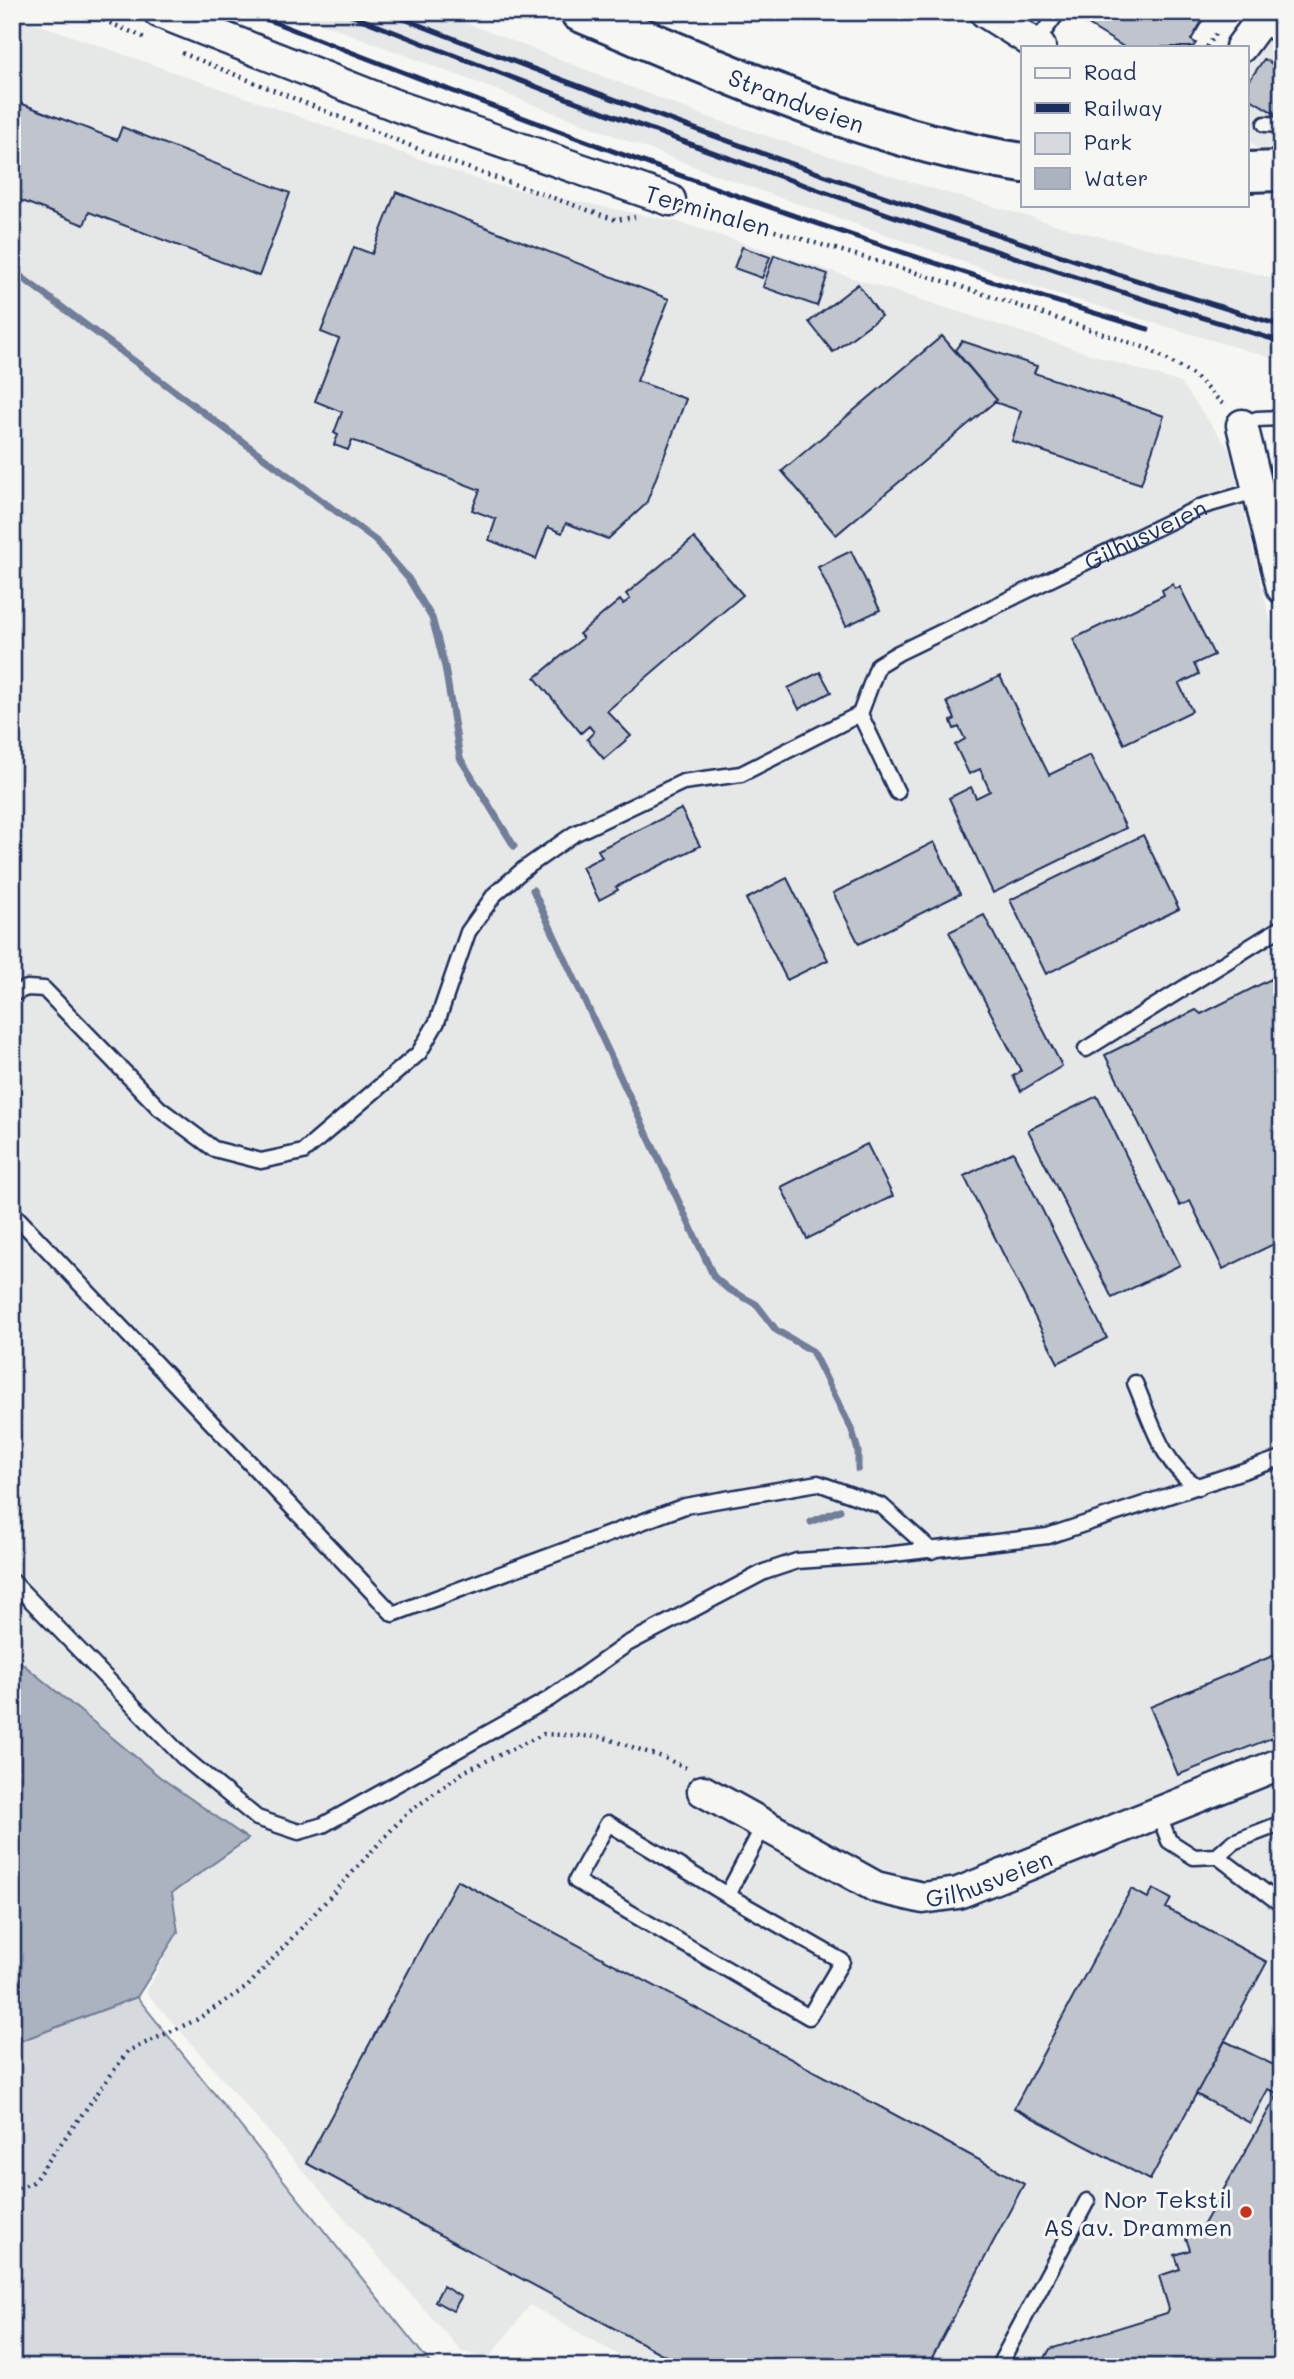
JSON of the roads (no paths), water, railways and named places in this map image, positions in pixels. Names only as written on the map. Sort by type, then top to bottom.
[{"type":"main road","name":"Strandveien","points":[[580,12],[831,111],[929,143],[1021,163]]},
{"type":"main road","points":[[1248,172],[1282,171]]},
{"type":"street","name":"Terminalen","points":[[159,12],[400,107],[670,200]]},
{"type":"street","points":[[985,12],[1037,46]]},
{"type":"street","points":[[1242,46],[1269,24]]},
{"type":"street","points":[[1242,425],[1282,588]]},
{"type":"street","name":"Gilhusveien","points":[[701,1783],[764,1825],[876,1887],[923,1898],[958,1893],[1282,1763]]},
{"type":"lane","points":[[1037,46],[1058,12]]},
{"type":"lane","points":[[1265,124],[1282,125]]},
{"type":"lane","points":[[1242,425],[1257,419],[1282,418]]},
{"type":"lane","name":"Gilhusveien","points":[[860,714],[878,665],[920,641],[1200,507],[1259,489]]},
{"type":"lane","points":[[12,994],[27,988],[44,989],[159,1108],[214,1149],[261,1161],[303,1152],[419,1053],[437,1022],[468,932],[495,894],[524,869],[574,834],[683,782],[741,774],[860,714],[897,792]]},
{"type":"lane","points":[[1086,1049],[1282,927]]},
{"type":"lane","points":[[12,1212],[393,1614],[685,1506],[818,1483],[882,1506],[932,1550]]},
{"type":"lane","points":[[1135,1383],[1166,1454],[1179,1473],[1199,1486]]},
{"type":"lane","points":[[12,1581],[183,1757],[257,1818],[299,1832],[323,1825],[549,1699],[627,1644],[764,1572],[797,1561],[932,1550],[1048,1536],[1282,1458]]},
{"type":"lane","points":[[12,1590],[29,1601]]},
{"type":"lane","points":[[1158,1815],[1170,1842],[1194,1857],[1217,1856],[1233,1842],[1282,1823]]},
{"type":"lane","points":[[608,1822],[727,1895],[842,1961],[809,2017],[576,1881],[608,1822]]},
{"type":"lane","points":[[727,1895],[764,1825]]},
{"type":"lane","points":[[1217,1856],[1282,1905]]},
{"type":"lane","points":[[998,2367],[1087,2201]]},
{"type":"water","points":[[12,1655],[160,1777],[248,1839],[172,1893],[178,1932],[137,1997],[12,2044]]},
{"type":"waterway","points":[[12,270],[376,541],[408,578],[432,618],[445,667],[460,758],[514,846]]},
{"type":"waterway","points":[[533,890],[714,1277],[728,1289],[756,1304],[776,1330],[812,1351],[852,1430],[858,1451],[858,1469]]},
{"type":"waterway","points":[[811,1522],[840,1510]]},
{"type":"railway","points":[[248,12],[695,181],[920,258],[1148,329]]},
{"type":"railway","points":[[343,12],[575,102],[809,187],[1045,267],[1282,342]]},
{"type":"railway","points":[[386,12],[831,178],[1282,326]]},
{"type":"place","name":"Nor Tekstil AS av. Drammen","points":[[1246,2212]]}]
